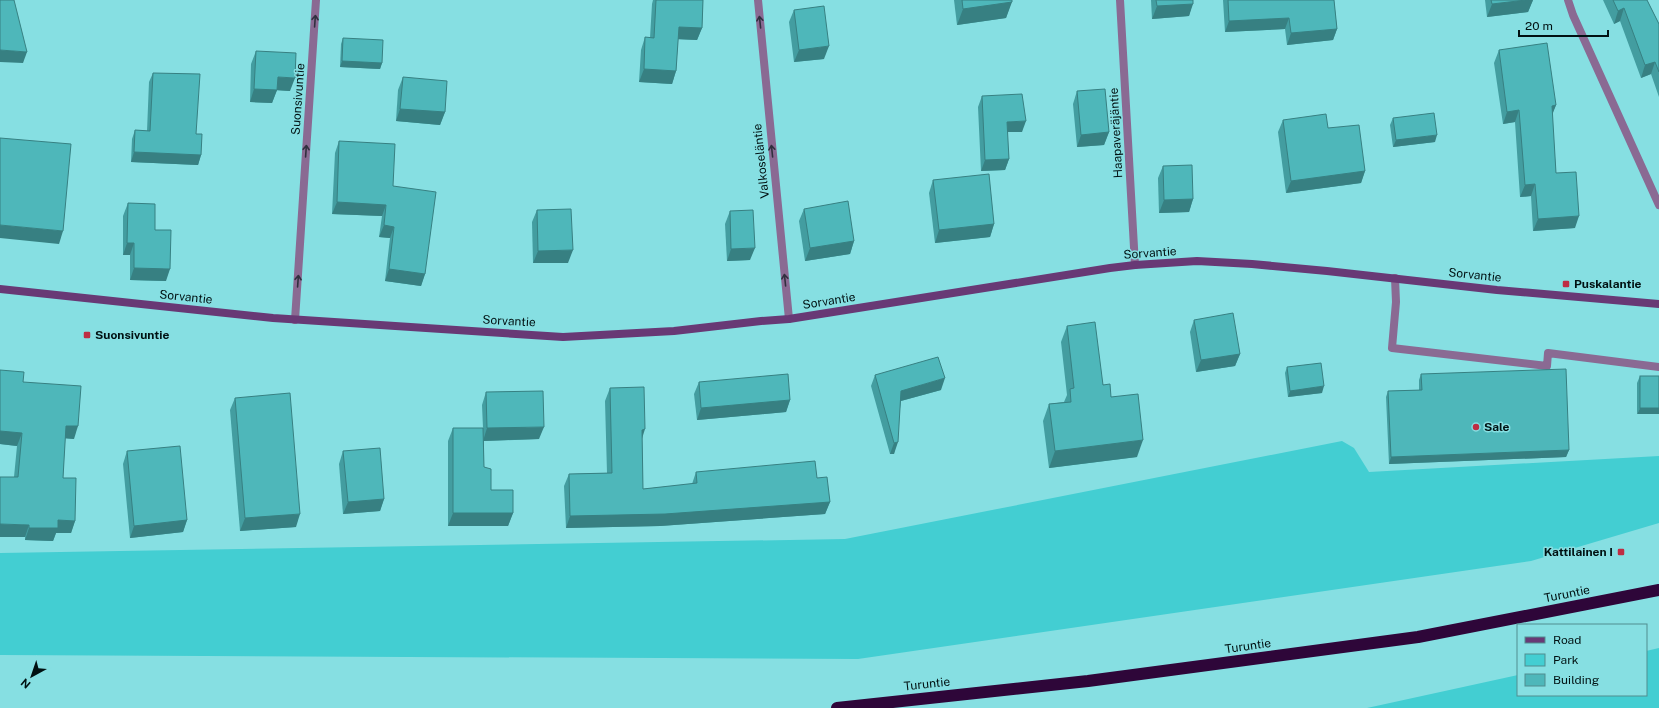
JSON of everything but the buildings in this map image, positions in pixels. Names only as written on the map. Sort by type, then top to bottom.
[{"type":"highway","name":"Turuntie","points":[[837,708],[1088,682],[1418,637],[1659,590]]},
{"type":"main road","name":"Sorvantie","points":[[0,289],[295,320],[563,336],[674,331],[789,319],[1135,265],[1197,261],[1252,264],[1497,290],[1659,304]]},
{"type":"street","name":"Suonsivuntie","points":[[295,320],[316,0]]},
{"type":"street","name":"Valkoseläntie","points":[[758,0],[789,319]]},
{"type":"street","name":"Haapaveräjäntie","points":[[1120,0],[1135,265]]},
{"type":"street","points":[[1568,0],[1573,16],[1659,205]]},
{"type":"street","points":[[1395,278],[1396,302],[1392,348],[1547,366],[1548,353],[1659,367]]},
{"type":"green space","points":[[1342,441],[1354,448],[1369,472],[1659,456],[1659,523],[1531,561],[858,659],[0,655],[0,553],[845,539]]},
{"type":"green space","points":[[1659,648],[1659,708],[1367,708],[1517,675],[1517,696],[1647,696],[1647,651]]},
{"type":"place","name":"Puskalantie","points":[[1566,284]]},
{"type":"place","name":"Suonsivuntie","points":[[87,335]]},
{"type":"place","name":"Sale","points":[[1476,427]]},
{"type":"place","name":"Kattilainen I","points":[[1621,552]]}]
